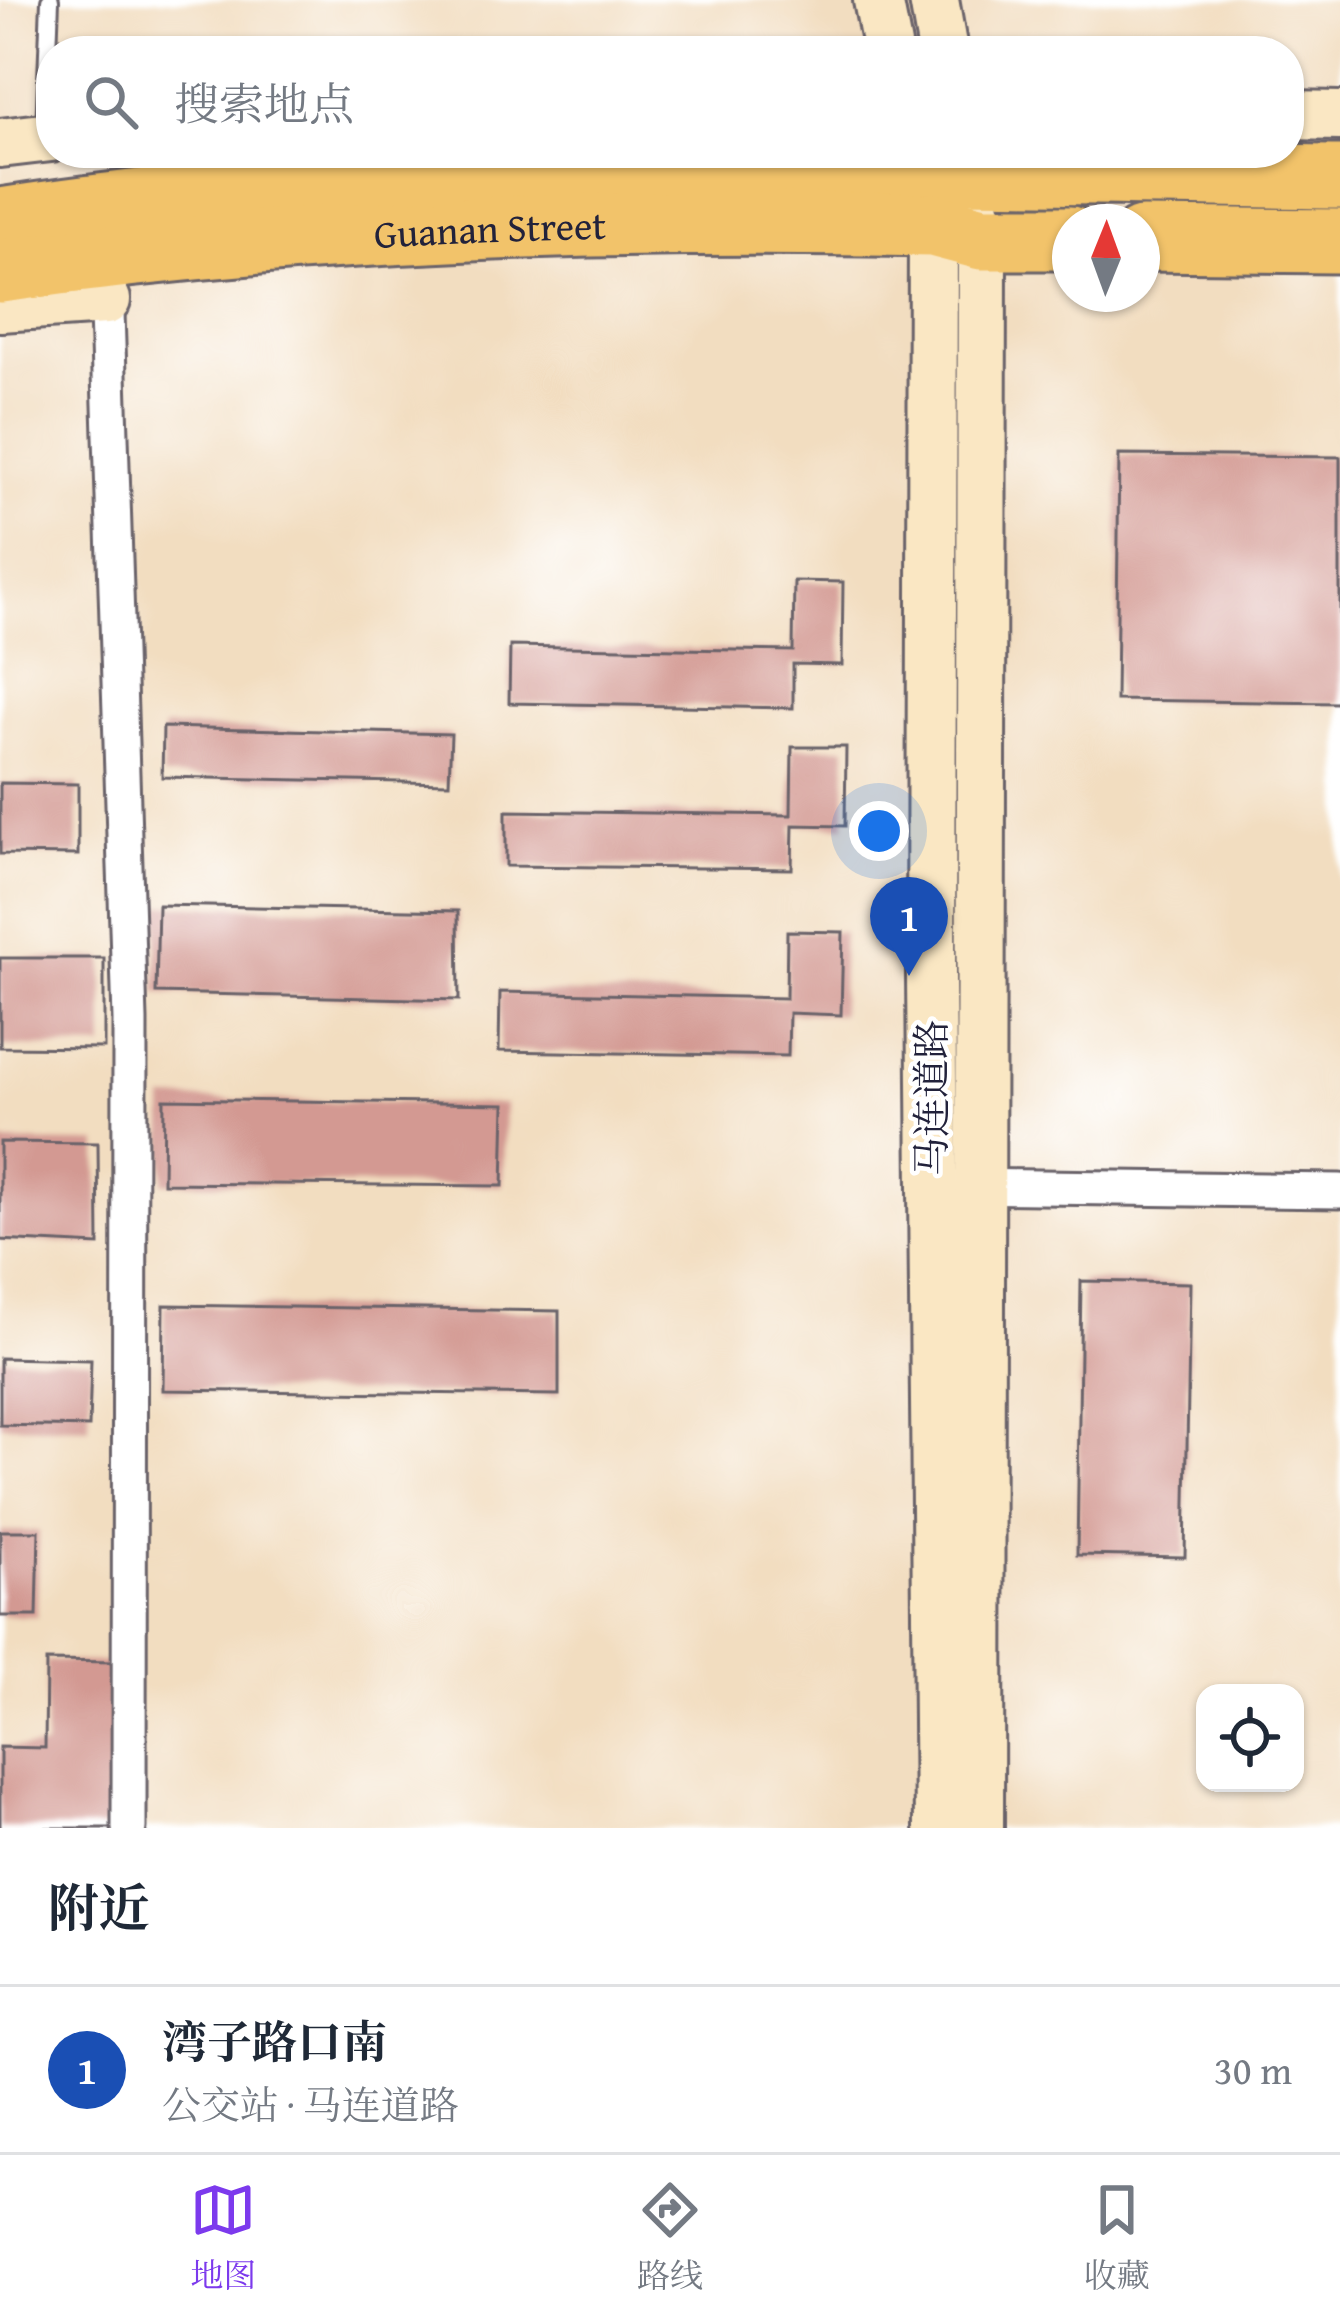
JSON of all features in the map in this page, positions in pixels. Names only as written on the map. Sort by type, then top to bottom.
[{"type":"highway","points":[[290,168],[322,185]]},
{"type":"highway","name":"Guanan Street","points":[[0,220],[322,185],[562,168]]},
{"type":"highway","name":"Guanan Street","points":[[706,168],[952,193]]},
{"type":"highway","points":[[952,193],[1340,177]]},
{"type":"highway","points":[[952,193],[1052,231]]},
{"type":"highway","name":"Guanan Street","points":[[0,271],[106,278],[564,222],[952,193]]},
{"type":"highway","points":[[1160,239],[1340,241]]},
{"type":"main road","points":[[878,0],[885,36]]},
{"type":"main road","points":[[934,0],[940,36]]},
{"type":"main road","points":[[1304,115],[1340,116]]},
{"type":"main road","name":"马连道路","points":[[939,1828],[954,1185],[952,193]]},
{"type":"main road","points":[[0,307],[106,278]]},
{"type":"main road","name":"马连道路","points":[[954,1185],[979,1828]]},
{"type":"street","points":[[106,278],[130,1020],[129,1828]]},
{"type":"street","points":[[954,1185],[1340,1190]]},
{"type":"lane","points":[[45,36],[50,0]]},
{"type":"lane","points":[[32,139],[36,108]]},
{"type":"building","points":[[1119,455],[1340,457],[1340,703],[1116,700]]},
{"type":"building","points":[[794,581],[843,582],[842,665],[793,664],[793,708],[509,703],[510,646],[793,651]]},
{"type":"building","points":[[163,727],[451,734],[449,783],[162,777]]},
{"type":"building","points":[[792,747],[846,747],[845,826],[793,825],[792,869],[506,866],[506,811],[791,815]]},
{"type":"building","points":[[0,783],[78,784],[78,855],[0,854]]},
{"type":"building","points":[[158,905],[458,911],[459,1000],[156,993]]},
{"type":"building","points":[[787,931],[843,932],[841,1015],[789,1013],[788,1056],[499,1051],[500,992],[786,998]]},
{"type":"building","points":[[0,958],[104,958],[104,1048],[0,1047]]},
{"type":"building","points":[[164,1099],[505,1104],[503,1186],[163,1183]]},
{"type":"building","points":[[0,1142],[98,1143],[99,1245],[0,1240]]},
{"type":"building","points":[[1081,1281],[1190,1283],[1185,1557],[1077,1555]]},
{"type":"building","points":[[164,1305],[559,1311],[559,1395],[163,1390]]},
{"type":"building","points":[[0,1358],[91,1360],[89,1427],[0,1425]]},
{"type":"building","points":[[0,1531],[39,1531],[37,1616],[0,1616]]},
{"type":"building","points":[[46,1661],[116,1662],[114,1828],[0,1828],[0,1747],[45,1748]]},
{"type":"place","name":"湾子路口南","points":[[909,976]]}]
